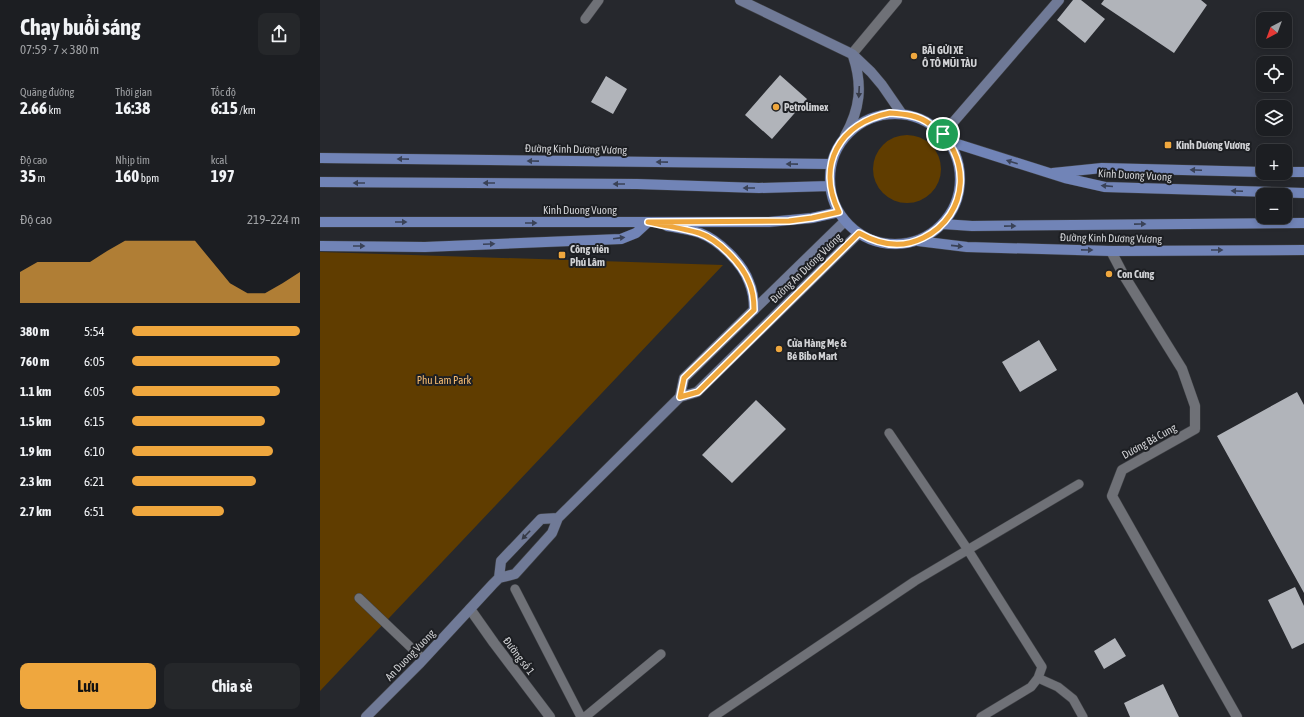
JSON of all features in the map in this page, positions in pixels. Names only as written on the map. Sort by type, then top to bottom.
[{"type":"main road","points":[[740,0],[852,54],[882,85],[902,114]]},
{"type":"main road","points":[[946,138],[1059,0]]},
{"type":"main road","points":[[845,136],[857,126],[871,118],[890,113],[909,115],[924,120],[946,138],[953,148],[959,163],[961,178],[960,192],[955,206],[943,224],[928,236],[918,241],[904,245],[891,244],[871,240],[859,233],[845,221],[839,212],[833,200],[830,186],[830,172],[837,150],[845,136],[852,124],[857,110],[859,96],[858,75],[852,54]]},
{"type":"main road","name":"Kinh Duong Vuong","points":[[946,138],[1049,173],[1083,183],[1105,187],[1304,194]]},
{"type":"main road","name":"Đường Kinh Dương Vương","points":[[320,158],[832,164]]},
{"type":"main road","points":[[1049,173],[1102,168],[1256,172]]},
{"type":"main road","points":[[1292,172],[1304,172]]},
{"type":"main road","points":[[320,182],[637,184],[744,188],[830,186]]},
{"type":"main road","name":"Kinh Duong Vuong","points":[[320,222],[789,221],[839,212]]},
{"type":"main road","name":"Đường An Dương Vương","points":[[680,397],[684,378],[845,221]]},
{"type":"main road","points":[[320,246],[425,247],[621,239],[636,233],[648,222],[700,233],[722,247],[738,263],[749,282],[753,296],[754,310]]},
{"type":"main road","name":"Đường Kinh Dương Vương","points":[[943,224],[980,226],[1304,223]]},
{"type":"main road","name":"Đường An Dương Vương","points":[[470,609],[499,578],[515,574],[552,533],[558,518],[680,397],[698,392],[859,233]]},
{"type":"main road","name":"Đường Kinh Dương Vương","points":[[918,241],[967,247],[1111,251],[1304,250]]},
{"type":"main road","points":[[499,578],[501,561],[541,519],[558,518]]},
{"type":"main road","name":"An Duong Vuong","points":[[366,717],[470,609]]},
{"type":"street","points":[[852,54],[897,0]]},
{"type":"street","name":"Dương Bá Cung","points":[[1111,251],[1123,274],[1182,369],[1195,406],[1195,429],[1122,470],[1112,496],[1237,717]]},
{"type":"street","name":"Đường số 1","points":[[470,609],[494,644],[550,717]]},
{"type":"lane","points":[[585,19],[599,0]]},
{"type":"lane","points":[[889,433],[968,550],[1042,667],[1038,678],[1030,687],[981,717]]},
{"type":"lane","points":[[712,717],[915,581],[1079,484]]},
{"type":"lane","points":[[515,589],[581,717]]},
{"type":"lane","points":[[359,598],[423,659]]},
{"type":"lane","points":[[585,717],[662,654]]},
{"type":"lane","points":[[1038,678],[1058,687],[1073,699],[1083,717]]},
{"type":"green space","points":[[907,135],[920,138],[931,145],[938,156],[941,169],[938,182],[931,193],[920,200],[907,203],[894,200],[883,193],[876,182],[873,169],[876,156],[883,145],[894,138]]},
{"type":"green space","name":"Phu Lam Park","points":[[320,252],[723,265],[320,691]]},
{"type":"building","points":[[1073,0],[1081,0],[1105,19],[1085,43],[1057,20]]},
{"type":"building","points":[[1104,0],[1201,0],[1207,5],[1174,53],[1101,4]]},
{"type":"building","name":"Petrolimex","points":[[780,75],[807,99],[772,139],[745,115]]},
{"type":"building","points":[[606,76],[627,89],[613,114],[591,102]]},
{"type":"building","points":[[1039,340],[1057,370],[1020,392],[1002,362]]},
{"type":"building","points":[[1297,392],[1304,405],[1304,593],[1217,436]]},
{"type":"building","points":[[756,400],[786,429],[732,483],[702,455]]},
{"type":"building","points":[[1295,587],[1304,606],[1304,643],[1292,649],[1268,600]]},
{"type":"building","points":[[1115,638],[1126,656],[1104,669],[1094,651]]},
{"type":"building","points":[[1163,684],[1179,717],[1130,717],[1124,703]]},
{"type":"place","name":"BÃI GỬI XE Ô TÔ MŨI TÀU","points":[[914,56]]},
{"type":"place","name":"Petrolimex","points":[[776,107]]},
{"type":"place","name":"Kinh Dương Vương","points":[[1168,145]]},
{"type":"place","name":"Công viên Phú Lâm","points":[[562,255]]},
{"type":"place","name":"Con Cưng","points":[[1109,274]]},
{"type":"place","name":"Cửa Hàng Mẹ & Bé Bibo Mart","points":[[779,349]]},
{"type":"route","points":[[890,113],[909,115],[924,120],[943,134],[953,148],[959,163],[961,178],[958,200],[949,217],[943,224],[928,236],[904,245],[878,242],[859,233],[698,392],[680,397],[684,378],[754,310],[753,296],[749,282],[738,263],[722,247],[710,238],[700,233],[648,222],[789,221],[839,212],[833,200],[830,186],[830,172],[834,157],[841,142],[851,130],[864,121],[879,115],[890,113]]}]
